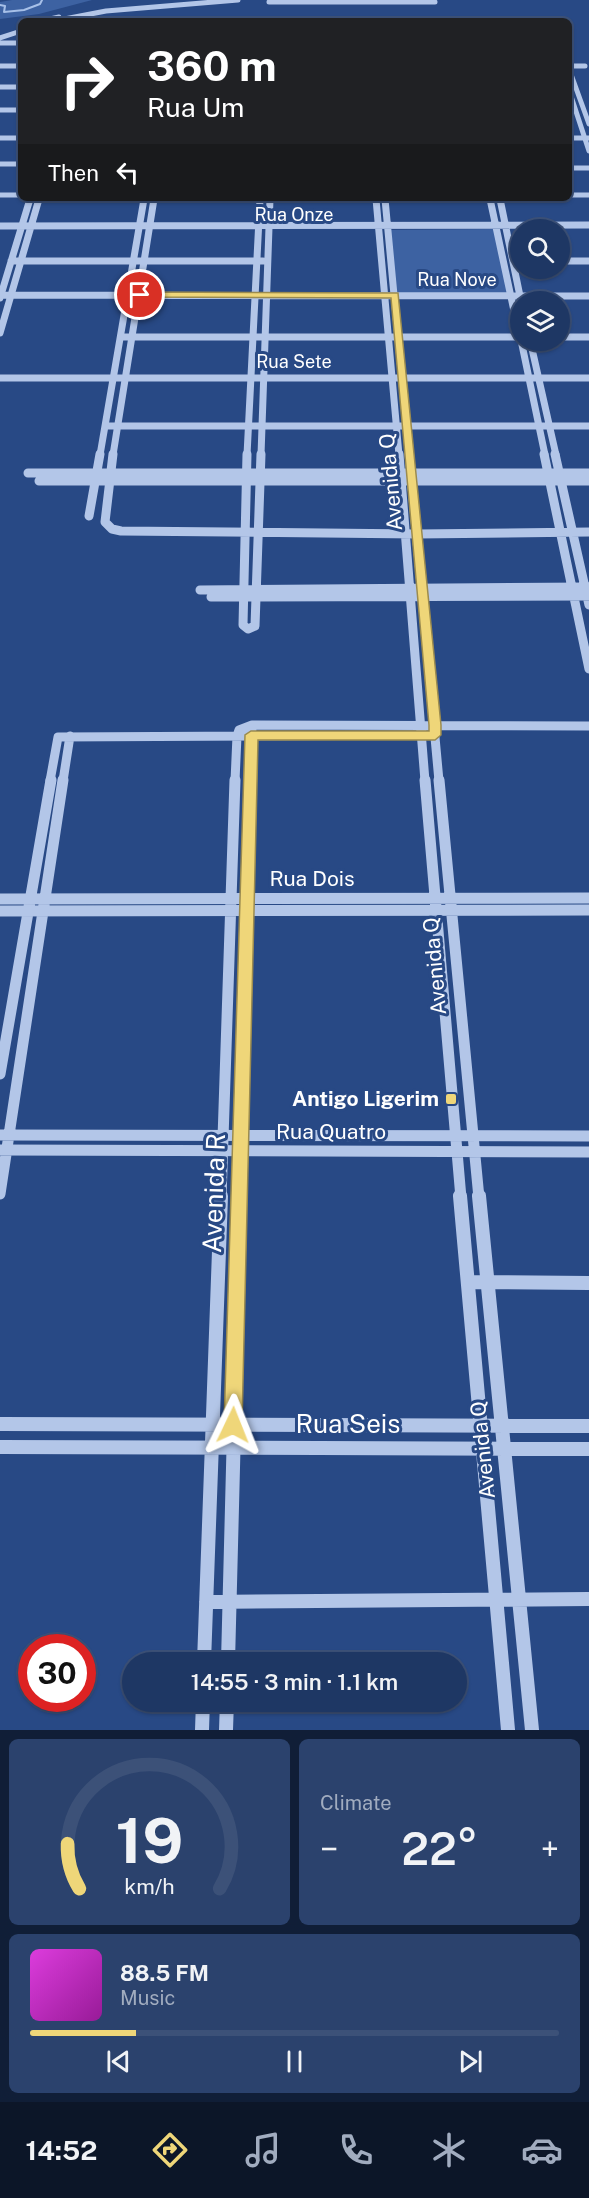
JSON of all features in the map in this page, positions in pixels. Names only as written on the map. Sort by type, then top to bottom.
[{"type":"street","points":[[83,17],[221,0]]},
{"type":"street","points":[[182,5],[238,0]]},
{"type":"street","points":[[268,18],[268,1],[435,2]]},
{"type":"street","points":[[274,18],[275,1]]},
{"type":"street","points":[[356,1],[359,18]]},
{"type":"street","points":[[363,1],[366,18]]},
{"type":"street","points":[[176,18],[182,5]]},
{"type":"street","points":[[182,5],[182,18]]},
{"type":"street","points":[[451,9],[453,18]]},
{"type":"street","points":[[459,13],[460,18]]},
{"type":"street","points":[[83,17],[125,18]]},
{"type":"street","points":[[0,36],[18,30]]},
{"type":"street","points":[[0,43],[18,43]]},
{"type":"street","points":[[572,64],[576,62]]},
{"type":"street","points":[[0,64],[18,64]]},
{"type":"street","points":[[572,65],[585,66]]},
{"type":"street","points":[[572,71],[580,87],[589,124]]},
{"type":"street","points":[[0,87],[18,87]]},
{"type":"street","points":[[572,87],[580,87]]},
{"type":"street","points":[[572,96],[587,138],[589,151]]},
{"type":"street","points":[[0,112],[18,112]]},
{"type":"street","points":[[572,112],[587,112]]},
{"type":"street","points":[[0,138],[18,138]]},
{"type":"street","points":[[0,166],[18,166]]},
{"type":"street","points":[[572,166],[589,166]]},
{"type":"street","points":[[0,195],[18,195]]},
{"type":"street","points":[[572,195],[589,195]]},
{"type":"street","points":[[0,297],[29,201]]},
{"type":"street","points":[[0,333],[38,201]]},
{"type":"street","points":[[89,516],[144,201]]},
{"type":"street","points":[[154,201],[110,478],[105,522],[110,527],[120,531],[244,534],[589,532]]},
{"type":"street","points":[[260,201],[244,534],[243,626],[248,629],[255,626],[270,201]]},
{"type":"street","name":"Avenida Q","points":[[376,201],[378,228],[390,298]]},
{"type":"street","name":"Avenida Q","points":[[385,201],[390,298],[406,477],[405,534],[409,592],[434,904],[508,1730]]},
{"type":"street","points":[[491,201],[511,291]]},
{"type":"street","points":[[501,201],[510,239]]},
{"type":"street","name":"Rua Onze","points":[[0,228],[589,227]]},
{"type":"street","points":[[504,260],[510,260]]},
{"type":"street","points":[[11,261],[267,261]]},
{"type":"street","points":[[570,261],[589,261]]},
{"type":"street","name":"Rua Nove","points":[[570,297],[589,296]]},
{"type":"street","name":"Rua Nove","points":[[0,297],[510,298]]},
{"type":"street","name":"Rua Nove","points":[[570,300],[589,301]]},
{"type":"street","points":[[121,337],[510,338]]},
{"type":"street","points":[[570,337],[589,337]]},
{"type":"street","points":[[522,351],[589,669]]},
{"type":"street","points":[[200,590],[243,594],[573,592],[588,594],[532,351]]},
{"type":"street","name":"Rua Sete","points":[[0,378],[112,381],[397,380],[589,383]]},
{"type":"street","name":"Rua Sete","points":[[539,381],[589,378]]},
{"type":"street","name":"Rua Sete","points":[[0,384],[112,381]]},
{"type":"street","points":[[105,426],[589,426]]},
{"type":"street","points":[[28,473],[96,478]]},
{"type":"street","points":[[39,481],[96,478],[561,477],[589,473]]},
{"type":"street","name":"Avenida Q","points":[[406,477],[417,534],[473,1136],[532,1730]]},
{"type":"street","points":[[561,477],[589,481]]},
{"type":"street","points":[[554,504],[567,505]]},
{"type":"street","points":[[211,597],[243,594]]},
{"type":"street","points":[[0,1074],[28,899],[58,737],[238,733],[252,730],[435,730],[589,726]]},
{"type":"street","name":"Avenida R","points":[[228,1652],[252,730]]},
{"type":"street","name":"Avenida R","points":[[204,1652],[238,733]]},
{"type":"street","points":[[0,1194],[4,1135],[21,1051],[70,736]]},
{"type":"street","points":[[426,792],[440,792]]},
{"type":"street","name":"Rua Dois","points":[[0,899],[28,899],[44,904],[247,905],[451,904],[589,898]]},
{"type":"street","name":"Rua Dois","points":[[0,911],[26,911],[44,904]]},
{"type":"street","name":"Rua Dois","points":[[451,904],[589,910]]},
{"type":"street","points":[[4,1051],[21,1051]]},
{"type":"street","name":"Rua Quatro","points":[[4,1135],[589,1136]]},
{"type":"street","name":"Rua Quatro","points":[[3,1150],[589,1152]]},
{"type":"street","points":[[468,1282],[589,1282]]},
{"type":"street","name":"Rua Seis","points":[[0,1424],[589,1426]]},
{"type":"street","name":"Rua Seis","points":[[0,1447],[589,1449]]},
{"type":"street","points":[[206,1602],[589,1599]]},
{"type":"street","points":[[202,1730],[203,1712]]},
{"type":"street","points":[[226,1730],[227,1712]]},
{"type":"shaded area","points":[[92,0],[39,14],[0,19],[0,2]]},
{"type":"shaded area","points":[[496,229],[510,295],[396,294],[390,230]]},
{"type":"waterway","points":[[0,5],[5,6],[4,12],[24,10],[40,4],[42,0]]},
{"type":"place","name":"Antigo Ligerim","points":[[451,1099]]},
{"type":"route","points":[[140,295],[395,295],[421,597],[435,725],[435,735],[251,735],[233,1425]]}]
